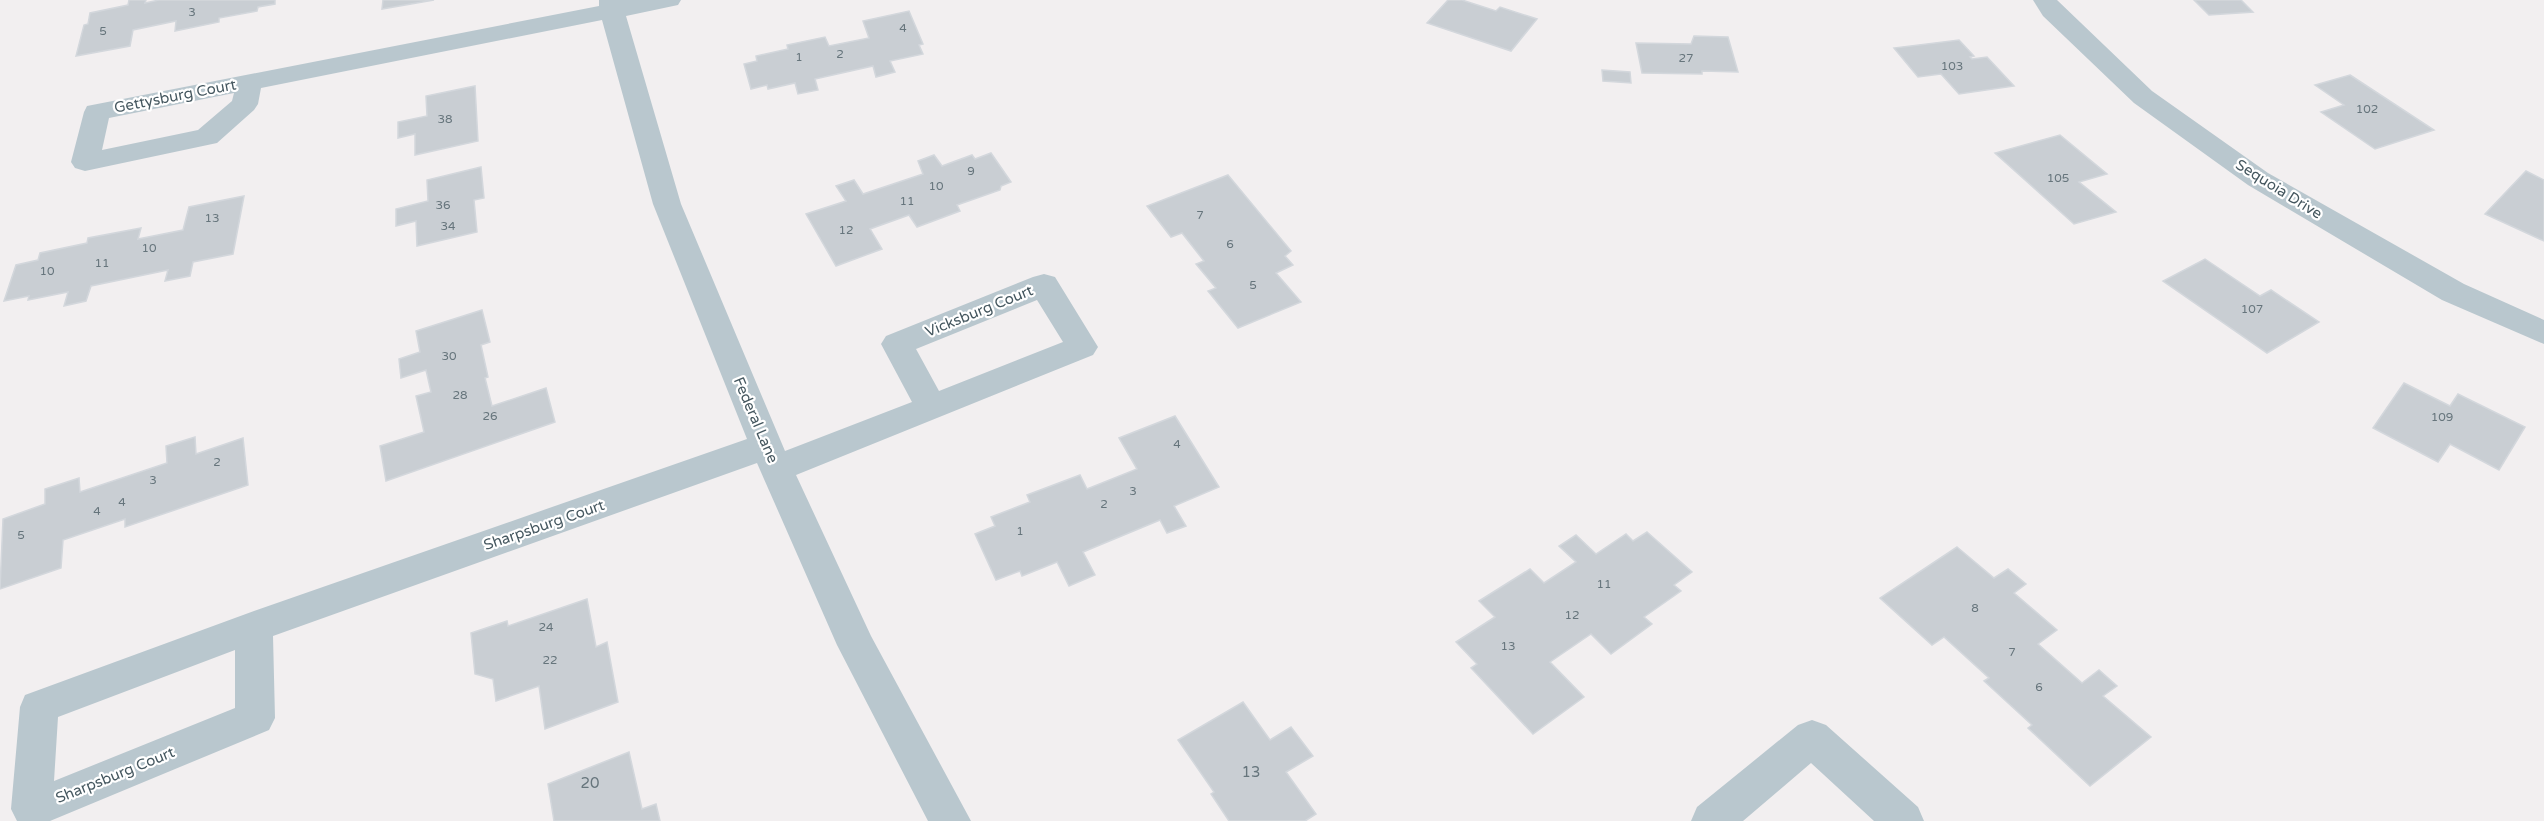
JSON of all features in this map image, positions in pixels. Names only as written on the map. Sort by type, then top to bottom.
[{"type":"street","name":"Gettysburg Court","points":[[249,82],[245,104],[207,137],[85,162],[97,112],[611,5],[669,0]]},
{"type":"street","name":"Sequoia Drive","points":[[2045,0],[2052,11],[2143,97],[2258,178],[2453,292],[2544,333]]},
{"type":"street","name":"Federal Lane","points":[[611,5],[667,204],[771,457],[856,645],[950,821]]},
{"type":"street","name":"Vicksburg Court","points":[[771,457],[931,407],[1082,347],[1044,285],[897,344],[931,407]]},
{"type":"street","name":"Sharpsburg Court","points":[[254,627],[255,718],[32,809],[39,707],[254,627],[771,457]]},
{"type":"street","points":[[1712,821],[1812,738],[1903,821]]},
{"type":"building","points":[[129,0],[146,0],[145,3],[159,0],[275,0],[275,4],[258,7],[257,11],[219,18],[219,22],[175,31],[176,21],[133,30],[130,46],[76,56],[84,25],[88,24],[90,13],[128,5]]},
{"type":"building","points":[[383,0],[434,0],[382,9]]},
{"type":"building","points":[[1448,0],[1462,0],[1496,11],[1500,7],[1537,19],[1511,51],[1427,23]]},
{"type":"building","points":[[2194,0],[2241,0],[2253,12],[2209,15]]},
{"type":"building","points":[[909,11],[923,44],[919,45],[923,54],[890,61],[895,72],[876,77],[873,66],[815,79],[818,90],[798,94],[795,83],[768,89],[767,85],[751,89],[744,64],[757,61],[756,56],[788,49],[787,45],[825,37],[829,46],[869,38],[863,21]]},
{"type":"building","points":[[1694,36],[1728,37],[1738,72],[1642,73],[1636,43],[1691,44]]},
{"type":"building","points":[[1959,40],[1974,56],[1970,57],[1972,59],[1987,57],[2014,86],[1959,94],[1941,74],[1918,77],[1894,48]]},
{"type":"building","points":[[1602,70],[1630,72],[1631,83],[1603,81]]},
{"type":"building","points":[[2350,75],[2434,130],[2375,149],[2321,112],[2344,105],[2315,85]]},
{"type":"building","points":[[475,86],[478,141],[415,155],[415,134],[398,138],[398,122],[427,116],[426,96]]},
{"type":"building","points":[[2060,135],[2107,174],[2079,182],[2116,212],[2074,224],[1995,153]]},
{"type":"building","points":[[991,153],[1011,182],[1001,186],[1000,190],[957,205],[960,211],[917,227],[909,215],[870,229],[882,249],[836,266],[806,214],[846,201],[836,186],[854,180],[863,194],[923,174],[918,161],[934,155],[942,166],[972,155],[975,159]]},
{"type":"building","points":[[481,167],[484,198],[474,200],[477,232],[417,246],[416,221],[396,226],[396,209],[428,201],[427,180]]},
{"type":"building","points":[[2526,171],[2544,180],[2544,241],[2485,214]]},
{"type":"building","points":[[1228,175],[1291,251],[1285,256],[1293,265],[1276,273],[1301,302],[1238,328],[1208,291],[1216,288],[1196,264],[1204,261],[1182,233],[1171,237],[1147,206]]},
{"type":"building","points":[[244,196],[233,254],[193,262],[190,276],[165,281],[168,270],[91,286],[86,301],[64,306],[68,292],[28,300],[29,296],[4,301],[16,265],[38,260],[40,253],[87,243],[88,238],[141,228],[138,239],[183,230],[189,207]]},
{"type":"building","points":[[2205,259],[2260,296],[2271,290],[2319,322],[2267,353],[2163,281]]},
{"type":"building","points":[[482,310],[490,342],[481,345],[488,377],[485,378],[492,406],[546,388],[555,422],[386,481],[380,446],[424,432],[416,396],[431,392],[426,370],[401,378],[399,359],[420,352],[416,331]]},
{"type":"building","points":[[2404,383],[2450,406],[2458,394],[2525,427],[2499,470],[2450,444],[2438,462],[2373,428]]},
{"type":"building","points":[[1175,416],[1219,487],[1174,506],[1186,526],[1167,533],[1160,520],[1083,552],[1095,575],[1069,586],[1057,562],[1022,576],[1020,571],[996,580],[975,534],[995,526],[991,517],[1030,502],[1027,495],[1080,475],[1087,489],[1137,469],[1119,438]]},
{"type":"building","points":[[195,437],[196,454],[243,438],[248,485],[125,527],[125,519],[63,540],[61,568],[0,589],[3,519],[45,504],[45,489],[79,478],[80,492],[167,463],[166,446]]},
{"type":"building","points":[[1647,532],[1692,572],[1674,585],[1681,591],[1644,617],[1652,624],[1611,654],[1591,634],[1550,662],[1584,697],[1533,734],[1471,668],[1477,664],[1456,642],[1495,617],[1479,601],[1530,569],[1544,583],[1576,562],[1559,546],[1576,535],[1596,554],[1626,534],[1633,541]]},
{"type":"building","points":[[1957,547],[1994,578],[2008,569],[2026,584],[2014,593],[2057,630],[2038,644],[2082,683],[2099,670],[2117,686],[2103,696],[2151,737],[2090,786],[2028,728],[2032,725],[1984,681],[1989,678],[1944,637],[1932,645],[1880,598]]},
{"type":"building","points":[[587,599],[596,647],[607,642],[618,702],[545,729],[539,686],[496,701],[493,679],[475,674],[471,633],[507,621],[508,626]]},
{"type":"building","points":[[1243,702],[1270,740],[1291,727],[1313,756],[1286,772],[1316,814],[1305,821],[1229,821],[1211,794],[1214,792],[1178,740]]},
{"type":"building","points":[[629,752],[642,809],[656,804],[660,821],[554,821],[548,784]]}]
